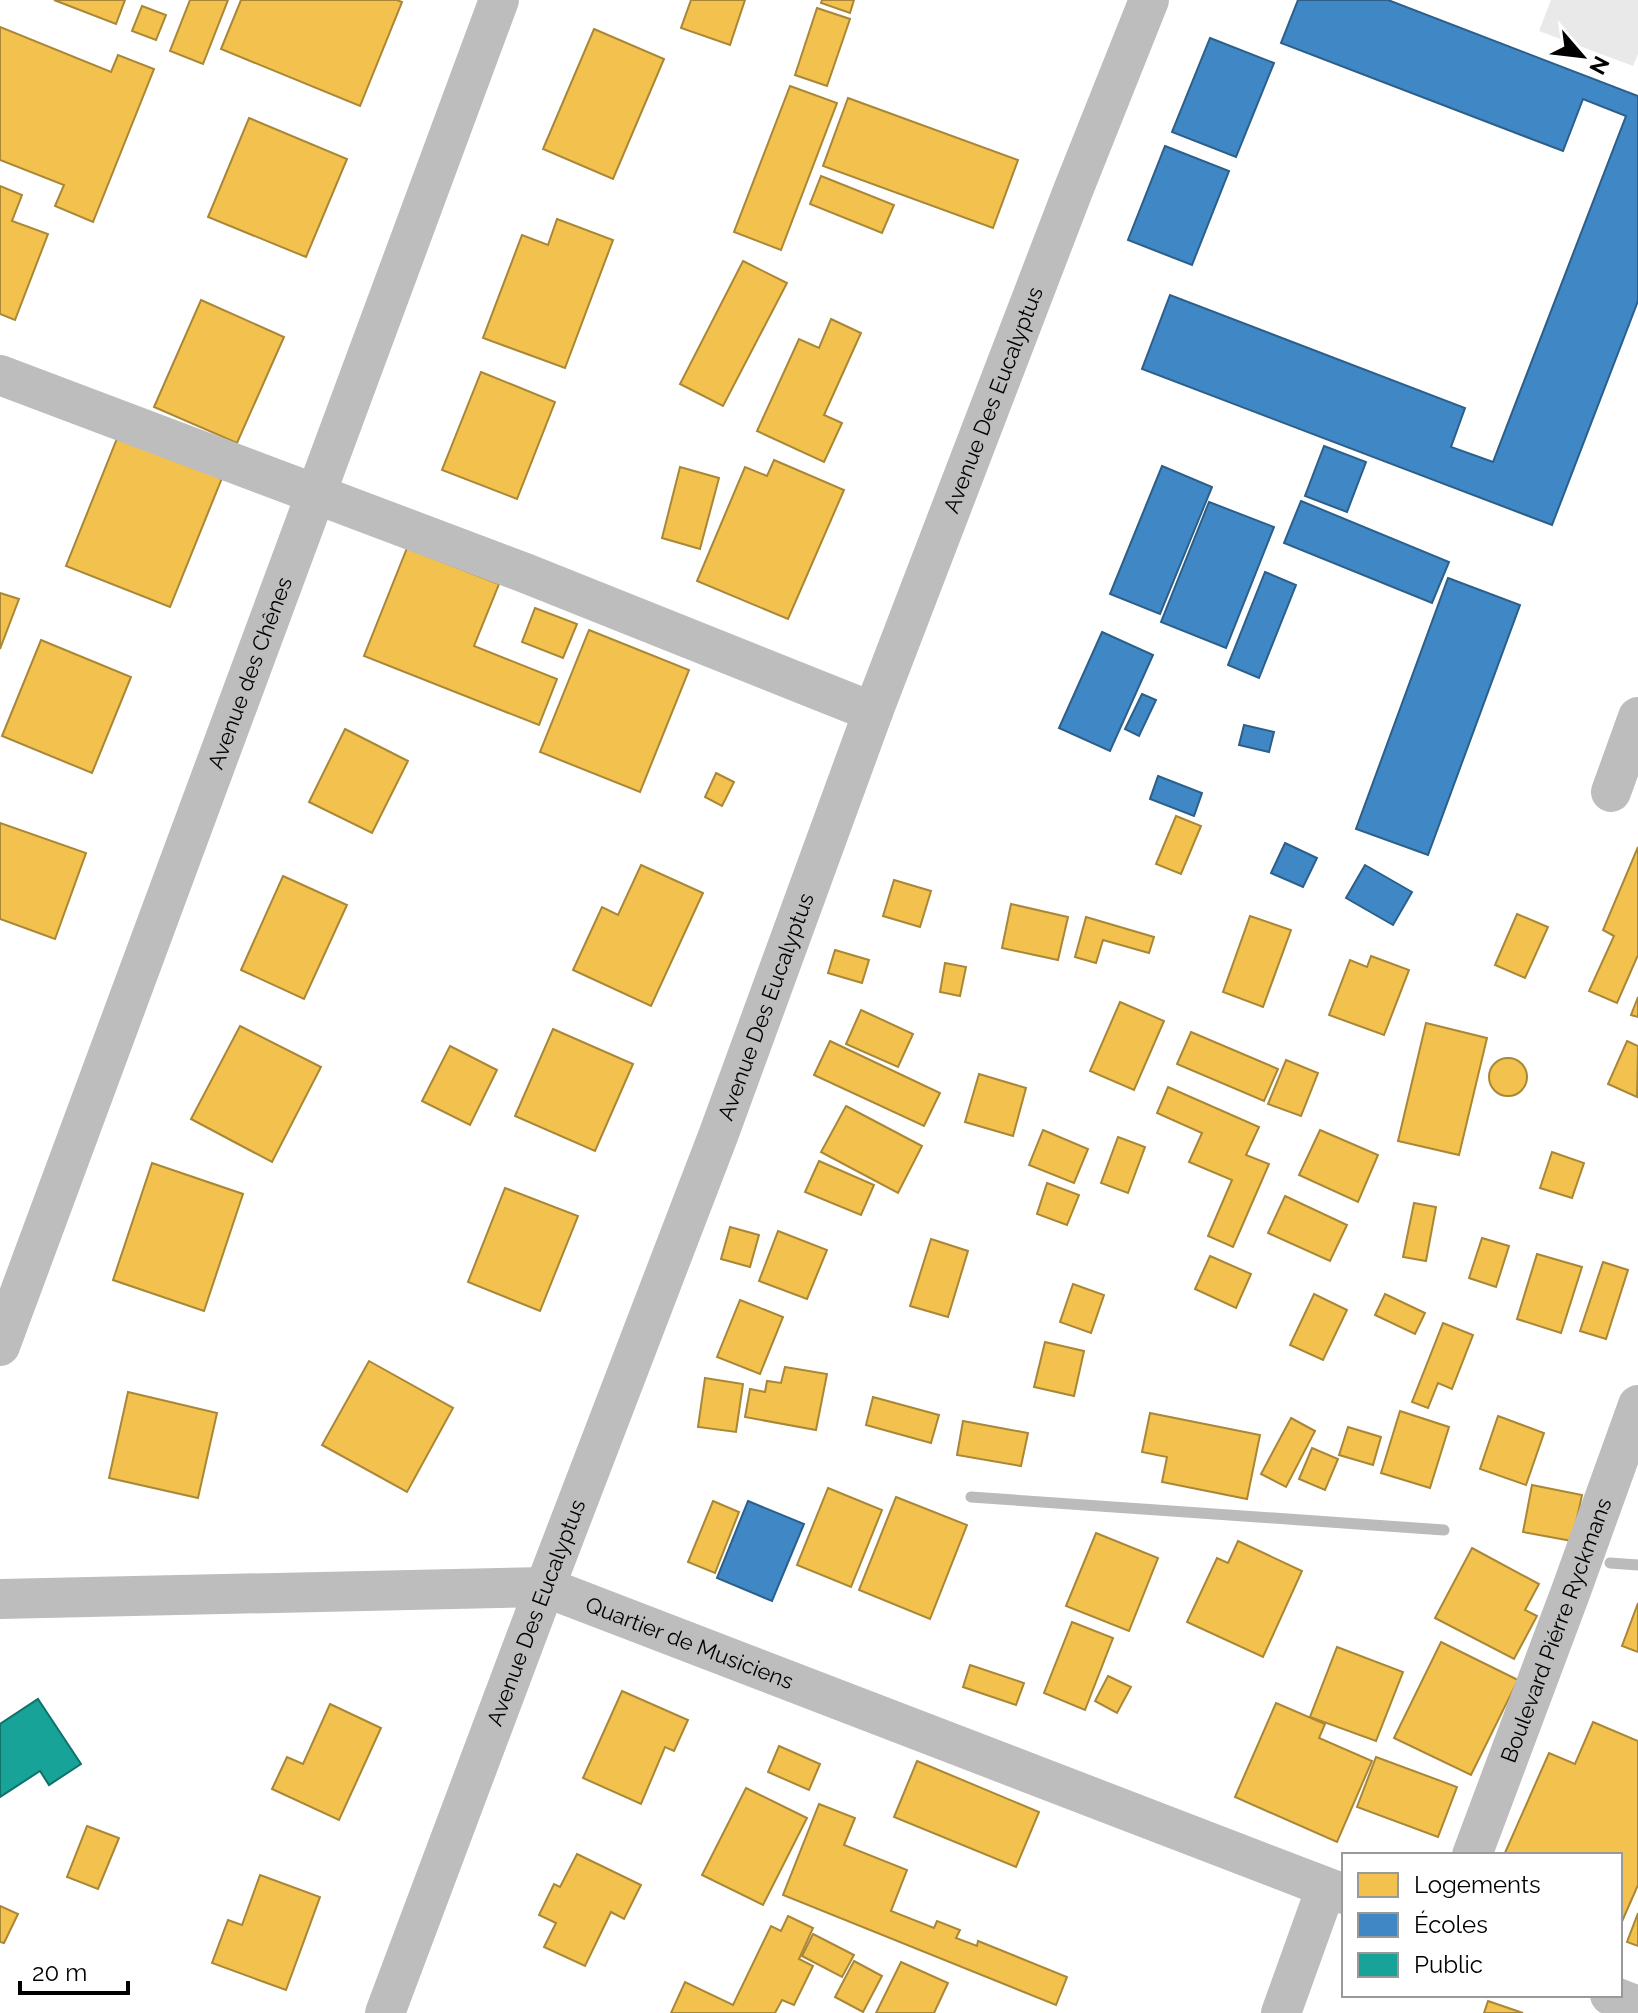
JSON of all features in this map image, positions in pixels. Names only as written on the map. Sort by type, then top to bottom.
[{"type":"street","name":"Avenue des Chênes","points":[[0,1346],[499,0]]},
{"type":"street","name":"Avenue Des Eucalyptus","points":[[385,2013],[718,1136],[873,712],[1149,0]]},
{"type":"street","points":[[0,375],[525,573],[873,712]]},
{"type":"street","points":[[1611,792],[1638,717]]},
{"type":"street","name":"Boulevard Piérre Ryckmans","points":[[1473,1853],[1638,1405]]},
{"type":"street","name":"Quartier de Musiciens","points":[[0,1599],[545,1587],[1335,1891]]},
{"type":"street","points":[[1281,2013],[1335,1891]]},
{"type":"street","points":[[1615,1997],[1638,2006]]},
{"type":"shaded area","points":[[1551,0],[1638,0],[1638,54],[1633,66],[1539,31]]},
{"type":"building: Logements","points":[[54,0],[125,0],[116,24]]},
{"type":"building: Logements","points":[[190,0],[228,0],[203,64],[170,51]]},
{"type":"building: Logements","points":[[241,0],[402,2],[360,106],[221,49]]},
{"type":"building: Logements","points":[[691,0],[745,0],[730,45],[681,28]]},
{"type":"building: Logements","points":[[822,0],[854,0],[850,13],[821,3]]},
{"type":"building: Logements","points":[[142,6],[166,15],[156,40],[132,31]]},
{"type":"building: Logements","points":[[817,8],[850,19],[827,86],[795,75]]},
{"type":"building: Logements","points":[[0,27],[111,72],[118,55],[154,69],[93,222],[55,206],[64,185],[0,160]]},
{"type":"building: Logements","points":[[594,29],[664,59],[613,179],[543,149]]},
{"type":"building: Logements","points":[[790,86],[837,103],[781,250],[734,232]]},
{"type":"building: Logements","points":[[848,98],[1018,160],[993,228],[823,166]]},
{"type":"building: Logements","points":[[249,118],[347,159],[306,257],[208,217]]},
{"type":"building: Logements","points":[[821,176],[894,205],[882,233],[810,204]]},
{"type":"building: Logements","points":[[0,186],[22,195],[12,221],[48,234],[15,320],[0,314]]},
{"type":"building: Logements","points":[[557,219],[613,240],[565,368],[483,338],[522,235],[548,245]]},
{"type":"building: Logements","points":[[743,261],[787,283],[723,406],[680,384]]},
{"type":"building: Logements","points":[[201,300],[284,337],[237,443],[154,407]]},
{"type":"building: Logements","points":[[831,319],[861,333],[824,415],[842,423],[824,462],[757,431],[799,339],[819,348]]},
{"type":"building: Logements","points":[[481,372],[555,402],[517,499],[442,470]]},
{"type":"building: Logements","points":[[118,436],[222,478],[170,607],[66,566]]},
{"type":"building: Logements","points":[[774,460],[844,490],[788,619],[697,581],[745,467],[767,476]]},
{"type":"building: Logements","points":[[680,467],[719,478],[700,549],[662,538]]},
{"type":"building: Logements","points":[[407,548],[499,584],[474,646],[557,679],[539,725],[364,656]]},
{"type":"building: Logements","points":[[0,593],[19,599],[0,649]]},
{"type":"building: Logements","points":[[535,608],[577,624],[563,658],[522,642]]},
{"type":"building: Logements","points":[[589,630],[689,670],[640,792],[540,752]]},
{"type":"building: Logements","points":[[41,640],[131,677],[92,773],[2,736]]},
{"type":"building: Logements","points":[[345,729],[408,761],[372,833],[309,802]]},
{"type":"building: Logements","points":[[716,773],[734,782],[722,806],[705,797]]},
{"type":"building: Logements","points":[[1176,816],[1201,826],[1181,874],[1156,864]]},
{"type":"building: Logements","points":[[0,823],[86,853],[55,939],[0,919]]},
{"type":"building: Logements","points":[[1638,847],[1638,955],[1617,1003],[1589,991],[1614,936],[1603,930]]},
{"type":"building: Logements","points":[[641,865],[703,893],[651,1006],[573,970],[602,907],[618,915]]},
{"type":"building: Logements","points":[[283,876],[347,905],[304,999],[241,970]]},
{"type":"building: Logements","points":[[894,880],[931,891],[920,927],[883,916]]},
{"type":"building: Logements","points":[[1011,904],[1068,917],[1058,960],[1002,948]]},
{"type":"building: Logements","points":[[1517,914],[1548,927],[1525,978],[1495,965]]},
{"type":"building: Logements","points":[[1250,916],[1291,930],[1263,1007],[1223,992]]},
{"type":"building: Logements","points":[[1086,917],[1154,937],[1149,953],[1103,940],[1096,963],[1075,957]]},
{"type":"building: Logements","points":[[835,950],[869,960],[862,983],[828,973]]},
{"type":"building: Logements","points":[[1371,956],[1409,970],[1384,1035],[1329,1015],[1350,960],[1367,967]]},
{"type":"building: Logements","points":[[945,963],[966,967],[960,996],[940,992]]},
{"type":"building: Logements","points":[[1638,997],[1638,1017],[1631,1015]]},
{"type":"building: Logements","points":[[1120,1002],[1164,1021],[1134,1090],[1090,1071]]},
{"type":"building: Logements","points":[[861,1010],[913,1034],[898,1067],[846,1044]]},
{"type":"building: Logements","points":[[1426,1023],[1487,1038],[1459,1155],[1398,1141]]},
{"type":"building: Logements","points":[[240,1026],[321,1067],[272,1162],[191,1119]]},
{"type":"building: Logements","points":[[553,1029],[633,1064],[595,1151],[515,1116]]},
{"type":"building: Logements","points":[[1191,1032],[1278,1069],[1264,1101],[1177,1064]]},
{"type":"building: Logements","points":[[830,1041],[940,1093],[924,1126],[814,1075]]},
{"type":"building: Logements","points":[[1627,1041],[1638,1046],[1637,1097],[1608,1084]]},
{"type":"building: Logements","points":[[450,1046],[497,1070],[470,1125],[422,1101]]},
{"type":"building: Logements","points":[[1508,1058],[1521,1064],[1527,1077],[1521,1090],[1508,1096],[1495,1090],[1489,1077],[1495,1064]]},
{"type":"building: Logements","points":[[1286,1060],[1318,1073],[1301,1116],[1268,1104]]},
{"type":"building: Logements","points":[[979,1074],[1026,1088],[1013,1136],[965,1122]]},
{"type":"building: Logements","points":[[1168,1087],[1259,1127],[1246,1155],[1269,1164],[1233,1247],[1208,1236],[1232,1180],[1189,1162],[1202,1133],[1157,1113]]},
{"type":"building: Logements","points":[[846,1106],[922,1146],[898,1193],[821,1152]]},
{"type":"building: Logements","points":[[1043,1130],[1088,1149],[1074,1183],[1029,1165]]},
{"type":"building: Logements","points":[[1320,1130],[1378,1155],[1358,1202],[1299,1175]]},
{"type":"building: Logements","points":[[1118,1137],[1145,1147],[1128,1193],[1101,1183]]},
{"type":"building: Logements","points":[[1552,1152],[1584,1163],[1572,1198],[1540,1188]]},
{"type":"building: Logements","points":[[819,1161],[874,1185],[861,1215],[805,1192]]},
{"type":"building: Logements","points":[[152,1163],[243,1194],[204,1311],[113,1280]]},
{"type":"building: Logements","points":[[1047,1183],[1079,1195],[1067,1225],[1037,1214]]},
{"type":"building: Logements","points":[[505,1188],[578,1216],[540,1311],[468,1282]]},
{"type":"building: Logements","points":[[1285,1196],[1347,1225],[1330,1261],[1268,1233]]},
{"type":"building: Logements","points":[[1414,1203],[1436,1207],[1426,1261],[1403,1257]]},
{"type":"building: Logements","points":[[730,1227],[759,1235],[750,1267],[721,1259]]},
{"type":"building: Logements","points":[[778,1231],[827,1250],[807,1299],[759,1281]]},
{"type":"building: Logements","points":[[1482,1238],[1509,1246],[1496,1287],[1469,1278]]},
{"type":"building: Logements","points":[[931,1239],[968,1251],[948,1317],[910,1306]]},
{"type":"building: Logements","points":[[1537,1254],[1582,1267],[1561,1333],[1517,1319]]},
{"type":"building: Logements","points":[[1210,1256],[1251,1274],[1236,1308],[1195,1289]]},
{"type":"building: Logements","points":[[1603,1262],[1628,1270],[1606,1339],[1580,1331]]},
{"type":"building: Logements","points":[[1073,1284],[1104,1295],[1091,1333],[1060,1322]]},
{"type":"building: Logements","points":[[1314,1294],[1347,1310],[1323,1360],[1290,1345]]},
{"type":"building: Logements","points":[[1385,1294],[1425,1313],[1415,1334],[1375,1315]]},
{"type":"building: Logements","points":[[740,1300],[783,1317],[760,1374],[717,1357]]},
{"type":"building: Logements","points":[[1443,1323],[1473,1335],[1452,1389],[1438,1383],[1428,1408],[1412,1402]]},
{"type":"building: Logements","points":[[1045,1342],[1084,1351],[1074,1396],[1034,1387]]},
{"type":"building: Logements","points":[[369,1361],[453,1408],[407,1492],[322,1445]]},
{"type":"building: Logements","points":[[785,1367],[827,1374],[816,1430],[745,1417],[750,1389],[765,1392],[767,1381],[781,1383]]},
{"type":"building: Logements","points":[[705,1378],[743,1384],[736,1432],[698,1427]]},
{"type":"building: Logements","points":[[128,1392],[217,1413],[198,1498],[109,1478]]},
{"type":"building: Logements","points":[[873,1397],[939,1415],[931,1443],[866,1425]]},
{"type":"building: Logements","points":[[1400,1411],[1449,1427],[1430,1488],[1381,1473]]},
{"type":"building: Logements","points":[[1150,1413],[1260,1435],[1247,1499],[1162,1482],[1167,1457],[1142,1452]]},
{"type":"building: Logements","points":[[1498,1416],[1544,1433],[1526,1485],[1480,1469]]},
{"type":"building: Logements","points":[[1291,1418],[1315,1431],[1286,1487],[1261,1474]]},
{"type":"building: Logements","points":[[963,1421],[1028,1433],[1021,1466],[957,1455]]},
{"type":"building: Logements","points":[[1348,1427],[1381,1437],[1373,1465],[1339,1455]]},
{"type":"building: Logements","points":[[1312,1448],[1338,1459],[1325,1490],[1299,1479]]},
{"type":"building: Logements","points":[[1532,1485],[1582,1495],[1572,1541],[1523,1532]]},
{"type":"building: Logements","points":[[828,1488],[882,1510],[851,1587],[797,1565]]},
{"type":"building: Logements","points":[[896,1497],[967,1525],[930,1619],[859,1590]]},
{"type":"building: Logements","points":[[713,1501],[739,1512],[715,1573],[688,1562]]},
{"type":"building: Logements","points":[[1096,1533],[1158,1558],[1129,1631],[1066,1606]]},
{"type":"building: Logements","points":[[1238,1541],[1302,1571],[1263,1657],[1187,1622],[1217,1558],[1228,1563]]},
{"type":"building: Logements","points":[[1472,1548],[1539,1584],[1525,1610],[1537,1616],[1514,1659],[1435,1618]]},
{"type":"building: Logements","points":[[1638,1603],[1638,1652],[1622,1646]]},
{"type":"building: Logements","points":[[1072,1622],[1113,1638],[1085,1710],[1044,1693]]},
{"type":"building: Logements","points":[[1441,1642],[1518,1680],[1471,1775],[1394,1738]]},
{"type":"building: Logements","points":[[1337,1647],[1403,1672],[1376,1741],[1310,1717]]},
{"type":"building: Logements","points":[[970,1665],[1024,1683],[1016,1705],[963,1687]]},
{"type":"building: Logements","points":[[1108,1676],[1131,1687],[1117,1713],[1095,1701]]},
{"type":"building: Logements","points":[[622,1691],[688,1720],[674,1751],[665,1747],[641,1804],[583,1778]]},
{"type":"building: Logements","points":[[1276,1703],[1325,1724],[1319,1738],[1372,1761],[1337,1842],[1235,1797]]},
{"type":"building: Logements","points":[[330,1704],[381,1728],[339,1820],[272,1789],[287,1757],[303,1764]]},
{"type":"building: Logements","points":[[1593,1722],[1638,1741],[1638,1885],[1622,1921],[1622,1853],[1505,1853],[1549,1753],[1575,1764]]},
{"type":"building: Logements","points":[[779,1746],[820,1764],[809,1790],[768,1772]]},
{"type":"building: Logements","points":[[1376,1757],[1457,1787],[1438,1837],[1357,1807]]},
{"type":"building: Logements","points":[[917,1761],[1039,1812],[1016,1867],[894,1817]]},
{"type":"building: Logements","points":[[746,1788],[807,1818],[763,1905],[702,1875]]},
{"type":"building: Logements","points":[[819,1804],[855,1818],[844,1845],[907,1870],[891,1911],[934,1928],[937,1921],[960,1930],[956,1938],[977,1946],[978,1941],[1067,1977],[1056,2005],[783,1895]]},
{"type":"building: Logements","points":[[87,1826],[119,1838],[98,1889],[67,1877]]},
{"type":"building: Logements","points":[[577,1854],[641,1885],[624,1919],[611,1912],[585,1966],[544,1947],[556,1923],[539,1915],[554,1884],[560,1887]]},
{"type":"building: Logements","points":[[260,1875],[320,1897],[286,1990],[212,1963],[228,1920],[242,1925]]},
{"type":"building: Logements","points":[[0,1906],[18,1914],[4,1943],[0,1942]]},
{"type":"building: Logements","points":[[1638,1913],[1638,1946],[1627,1942]]},
{"type":"building: Logements","points":[[788,1916],[813,1928],[799,1959],[813,1966],[794,2005],[782,2000],[775,2013],[671,2013],[685,1982],[733,2005],[771,1926],[781,1931]]},
{"type":"building: Logements","points":[[813,1934],[854,1955],[842,1977],[802,1956]]},
{"type":"building: Logements","points":[[854,1961],[882,1976],[863,2012],[835,1997]]},
{"type":"building: Logements","points":[[901,1962],[948,1983],[934,2013],[876,2013]]},
{"type":"building: Logements","points":[[1488,2001],[1523,2013],[1484,2013]]},
{"type":"building: Écoles","points":[[1298,0],[1388,0],[1638,96],[1638,301],[1552,525],[1142,369],[1170,295],[1465,408],[1451,447],[1493,462],[1626,116],[1583,99],[1563,151],[1281,43]]},
{"type":"building: Écoles","points":[[1210,38],[1274,63],[1236,157],[1172,132]]},
{"type":"building: Écoles","points":[[1165,146],[1229,171],[1192,265],[1128,240]]},
{"type":"building: Écoles","points":[[1324,446],[1366,462],[1347,512],[1305,496]]},
{"type":"building: Écoles","points":[[1162,466],[1212,487],[1160,614],[1110,594]]},
{"type":"building: Écoles","points":[[1301,501],[1449,562],[1432,603],[1284,543]]},
{"type":"building: Écoles","points":[[1209,502],[1274,527],[1226,648],[1161,622]]},
{"type":"building: Écoles","points":[[1265,572],[1296,585],[1259,678],[1228,665]]},
{"type":"building: Écoles","points":[[1448,578],[1520,605],[1428,855],[1356,829]]},
{"type":"building: Écoles","points":[[1102,632],[1153,655],[1110,751],[1059,728]]},
{"type":"building: Écoles","points":[[1142,694],[1156,700],[1139,736],[1125,729]]},
{"type":"building: Écoles","points":[[1244,725],[1274,732],[1269,752],[1239,745]]},
{"type":"building: Écoles","points":[[1158,776],[1202,793],[1194,816],[1150,799]]},
{"type":"building: Écoles","points":[[1285,843],[1317,858],[1303,887],[1271,873]]},
{"type":"building: Écoles","points":[[1365,865],[1412,892],[1393,925],[1346,898]]},
{"type":"building: Écoles","points":[[748,1501],[804,1524],[772,1601],[717,1578]]},
{"type":"building: Public","points":[[38,1699],[81,1764],[49,1785],[40,1771],[0,1797],[0,1724]]},
{"type":"waterway","points":[[971,1497],[1444,1530]]},
{"type":"waterway","points":[[1610,1563],[1638,1565]]}]
